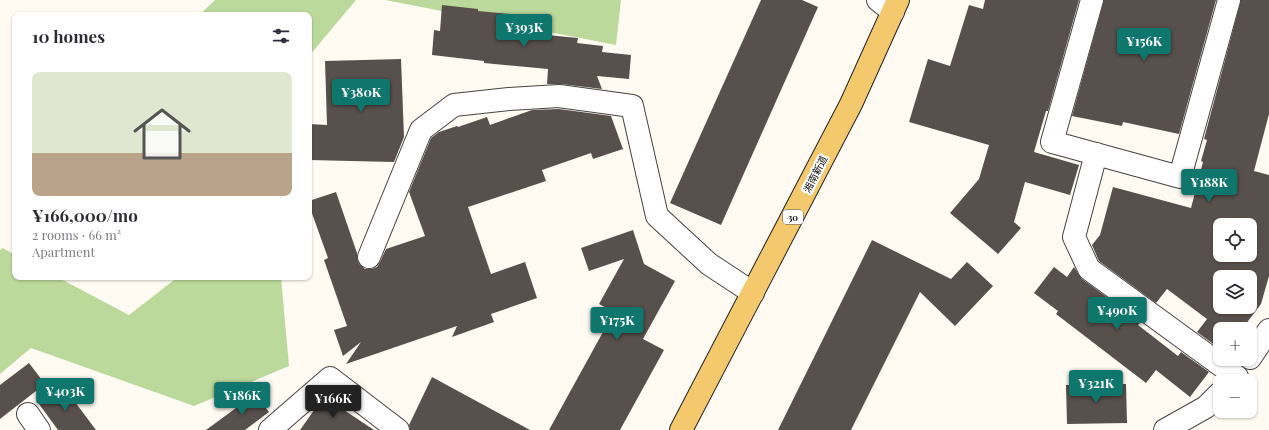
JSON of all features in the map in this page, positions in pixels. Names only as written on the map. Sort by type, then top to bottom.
[{"type":"main road","name":"湘南新道","points":[[680,430],[851,104],[890,4]]},
{"type":"street","points":[[1092,0],[1052,142],[1180,177],[1229,0]]},
{"type":"street","points":[[369,257],[421,130],[454,105],[509,99],[560,96],[632,106],[657,216],[709,264],[753,293]]},
{"type":"street","points":[[1096,154],[1074,237],[1089,269],[1227,374]]},
{"type":"street","points":[[1257,348],[1269,330]]},
{"type":"street","points":[[1238,374],[1244,366]]},
{"type":"street","points":[[270,430],[330,378],[398,430]]},
{"type":"street","points":[[1165,430],[1206,407],[1213,400]]},
{"type":"green space","points":[[215,0],[356,0],[312,52],[312,12],[202,12]]},
{"type":"green space","points":[[385,0],[621,0],[616,45]]},
{"type":"green space","points":[[3,248],[12,253],[12,280],[63,280],[129,315],[174,280],[281,280],[289,366],[194,406],[31,348],[0,374],[0,250]]},
{"type":"building","points":[[761,0],[802,0],[818,7],[721,225],[670,203]]},
{"type":"building","points":[[985,0],[1079,0],[1048,111],[1046,111],[1034,152],[1079,165],[1070,195],[1025,182],[1014,222],[1021,228],[998,254],[950,213],[979,179],[989,145],[909,122],[928,59],[950,66],[969,5],[983,9]]},
{"type":"building","points":[[1104,0],[1216,0],[1179,134],[1123,122],[1122,126],[1072,116]]},
{"type":"building","points":[[1241,0],[1269,0],[1269,114],[1254,171],[1269,175],[1269,276],[1261,304],[1257,309],[1257,270],[1213,270],[1213,314],[1253,314],[1247,322],[1213,322],[1213,344],[1197,332],[1207,319],[1167,289],[1156,303],[1099,261],[1092,245],[1100,235],[1113,187],[1191,208],[1207,140],[1204,139]]},
{"type":"building","points":[[442,5],[478,9],[478,11],[520,15],[519,29],[547,32],[547,35],[578,38],[577,43],[603,46],[602,52],[631,55],[629,79],[597,76],[602,89],[561,84],[547,84],[548,69],[484,63],[484,61],[432,55],[434,30],[440,31]]},
{"type":"building","points":[[401,59],[404,137],[394,162],[312,160],[312,124],[327,125],[325,61]]},
{"type":"building","points":[[559,109],[611,116],[623,149],[593,159],[591,153],[542,170],[546,181],[468,207],[491,274],[525,262],[537,298],[491,314],[494,322],[452,337],[457,326],[346,364],[361,342],[343,356],[334,330],[347,326],[324,260],[328,258],[312,213],[312,200],[336,192],[357,253],[359,264],[365,269],[377,267],[386,249],[425,236],[409,192],[431,138],[439,132],[487,117],[490,125],[532,110]]},
{"type":"building","points":[[633,230],[644,264],[675,281],[643,339],[664,350],[620,430],[549,430],[614,312],[599,304],[624,259],[589,271],[581,248]]},
{"type":"building","points":[[872,240],[951,279],[967,262],[993,286],[955,326],[920,292],[851,430],[778,430]]},
{"type":"building","points":[[1054,267],[1067,277],[1074,267],[1082,279],[1141,322],[1138,325],[1178,356],[1181,352],[1209,372],[1190,397],[1156,370],[1146,383],[1056,314],[1058,311],[1034,293]]},
{"type":"building","points":[[29,363],[45,384],[0,419],[0,385]]},
{"type":"building","points":[[432,377],[530,430],[410,430],[409,425]]},
{"type":"building","points":[[1126,384],[1127,423],[1067,424],[1066,385]]},
{"type":"building","points":[[63,386],[96,430],[58,430],[39,404]]},
{"type":"building","points":[[255,394],[269,412],[245,430],[206,430]]},
{"type":"building","points":[[326,398],[374,430],[300,430],[317,406]]}]
